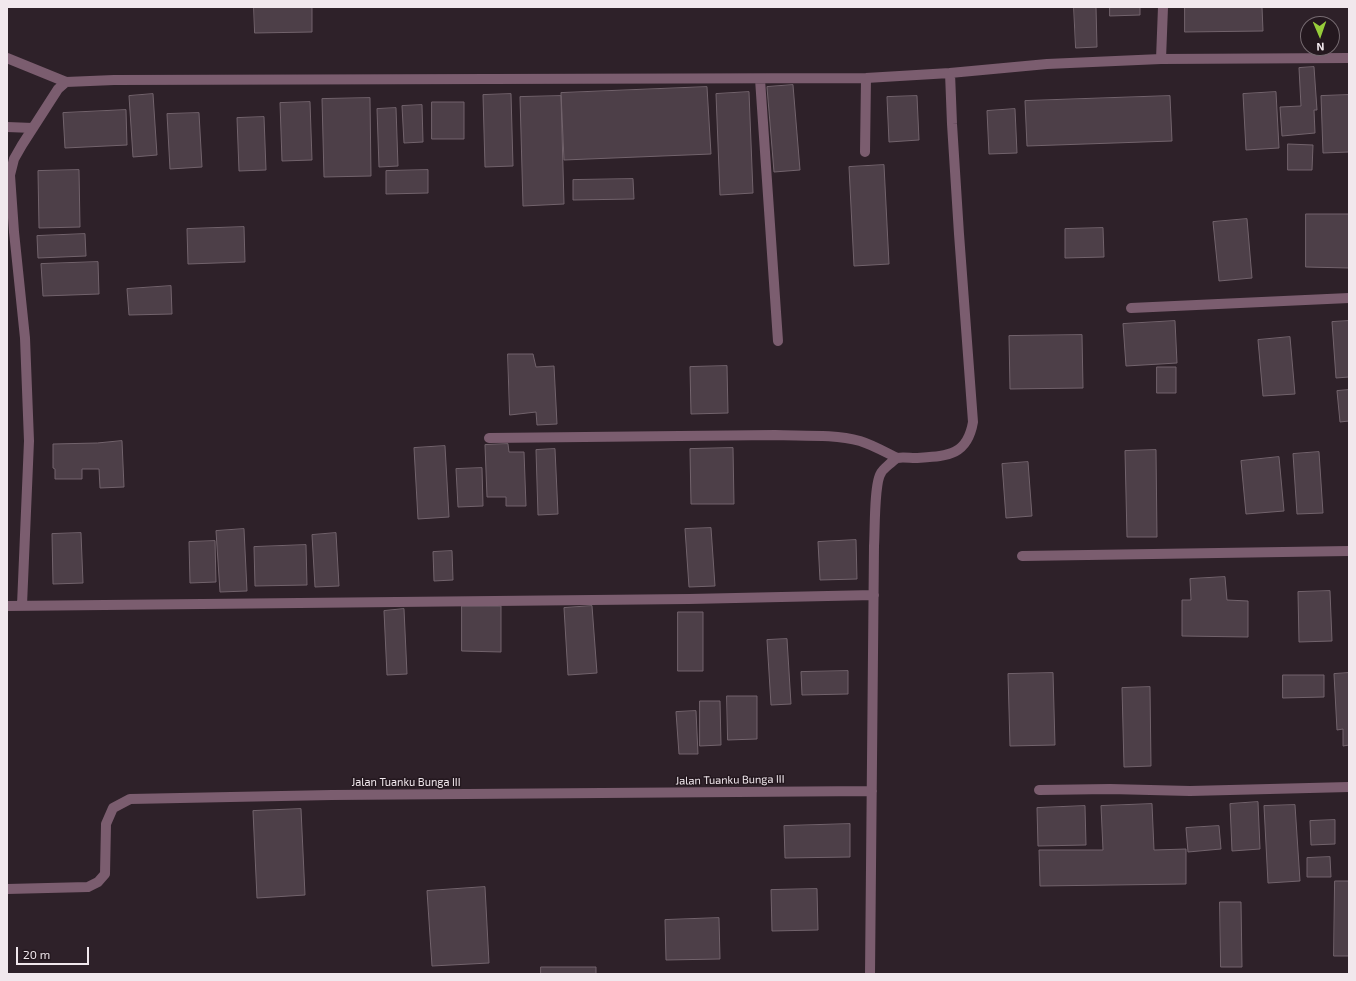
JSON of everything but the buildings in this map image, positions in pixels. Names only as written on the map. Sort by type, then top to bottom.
[{"type":"street","points":[[1161,59],[1163,7]]},
{"type":"street","points":[[7,58],[66,82],[114,80],[866,78],[950,73],[1047,64],[1161,59],[1349,58]]},
{"type":"street","points":[[489,438],[775,435],[822,437],[860,441],[897,458],[946,455],[962,448],[971,432],[973,422],[955,179],[950,73]]},
{"type":"street","points":[[865,152],[866,78]]},
{"type":"street","points":[[760,79],[778,341]]},
{"type":"street","points":[[22,605],[29,441],[25,338],[14,232],[10,175],[14,159],[58,89],[66,82]]},
{"type":"street","points":[[7,127],[33,128]]},
{"type":"street","points":[[1131,308],[1349,298]]},
{"type":"street","points":[[870,974],[876,502],[881,471],[897,458]]},
{"type":"street","points":[[1022,556],[1349,551]]},
{"type":"street","points":[[7,606],[689,599],[874,595]]},
{"type":"street","points":[[1039,790],[1110,789],[1190,791],[1349,787]]},
{"type":"street","name":"Jalan Tuanku Bunga III","points":[[7,889],[88,887],[98,882],[105,874],[106,824],[113,808],[130,799],[332,795],[872,791]]}]
